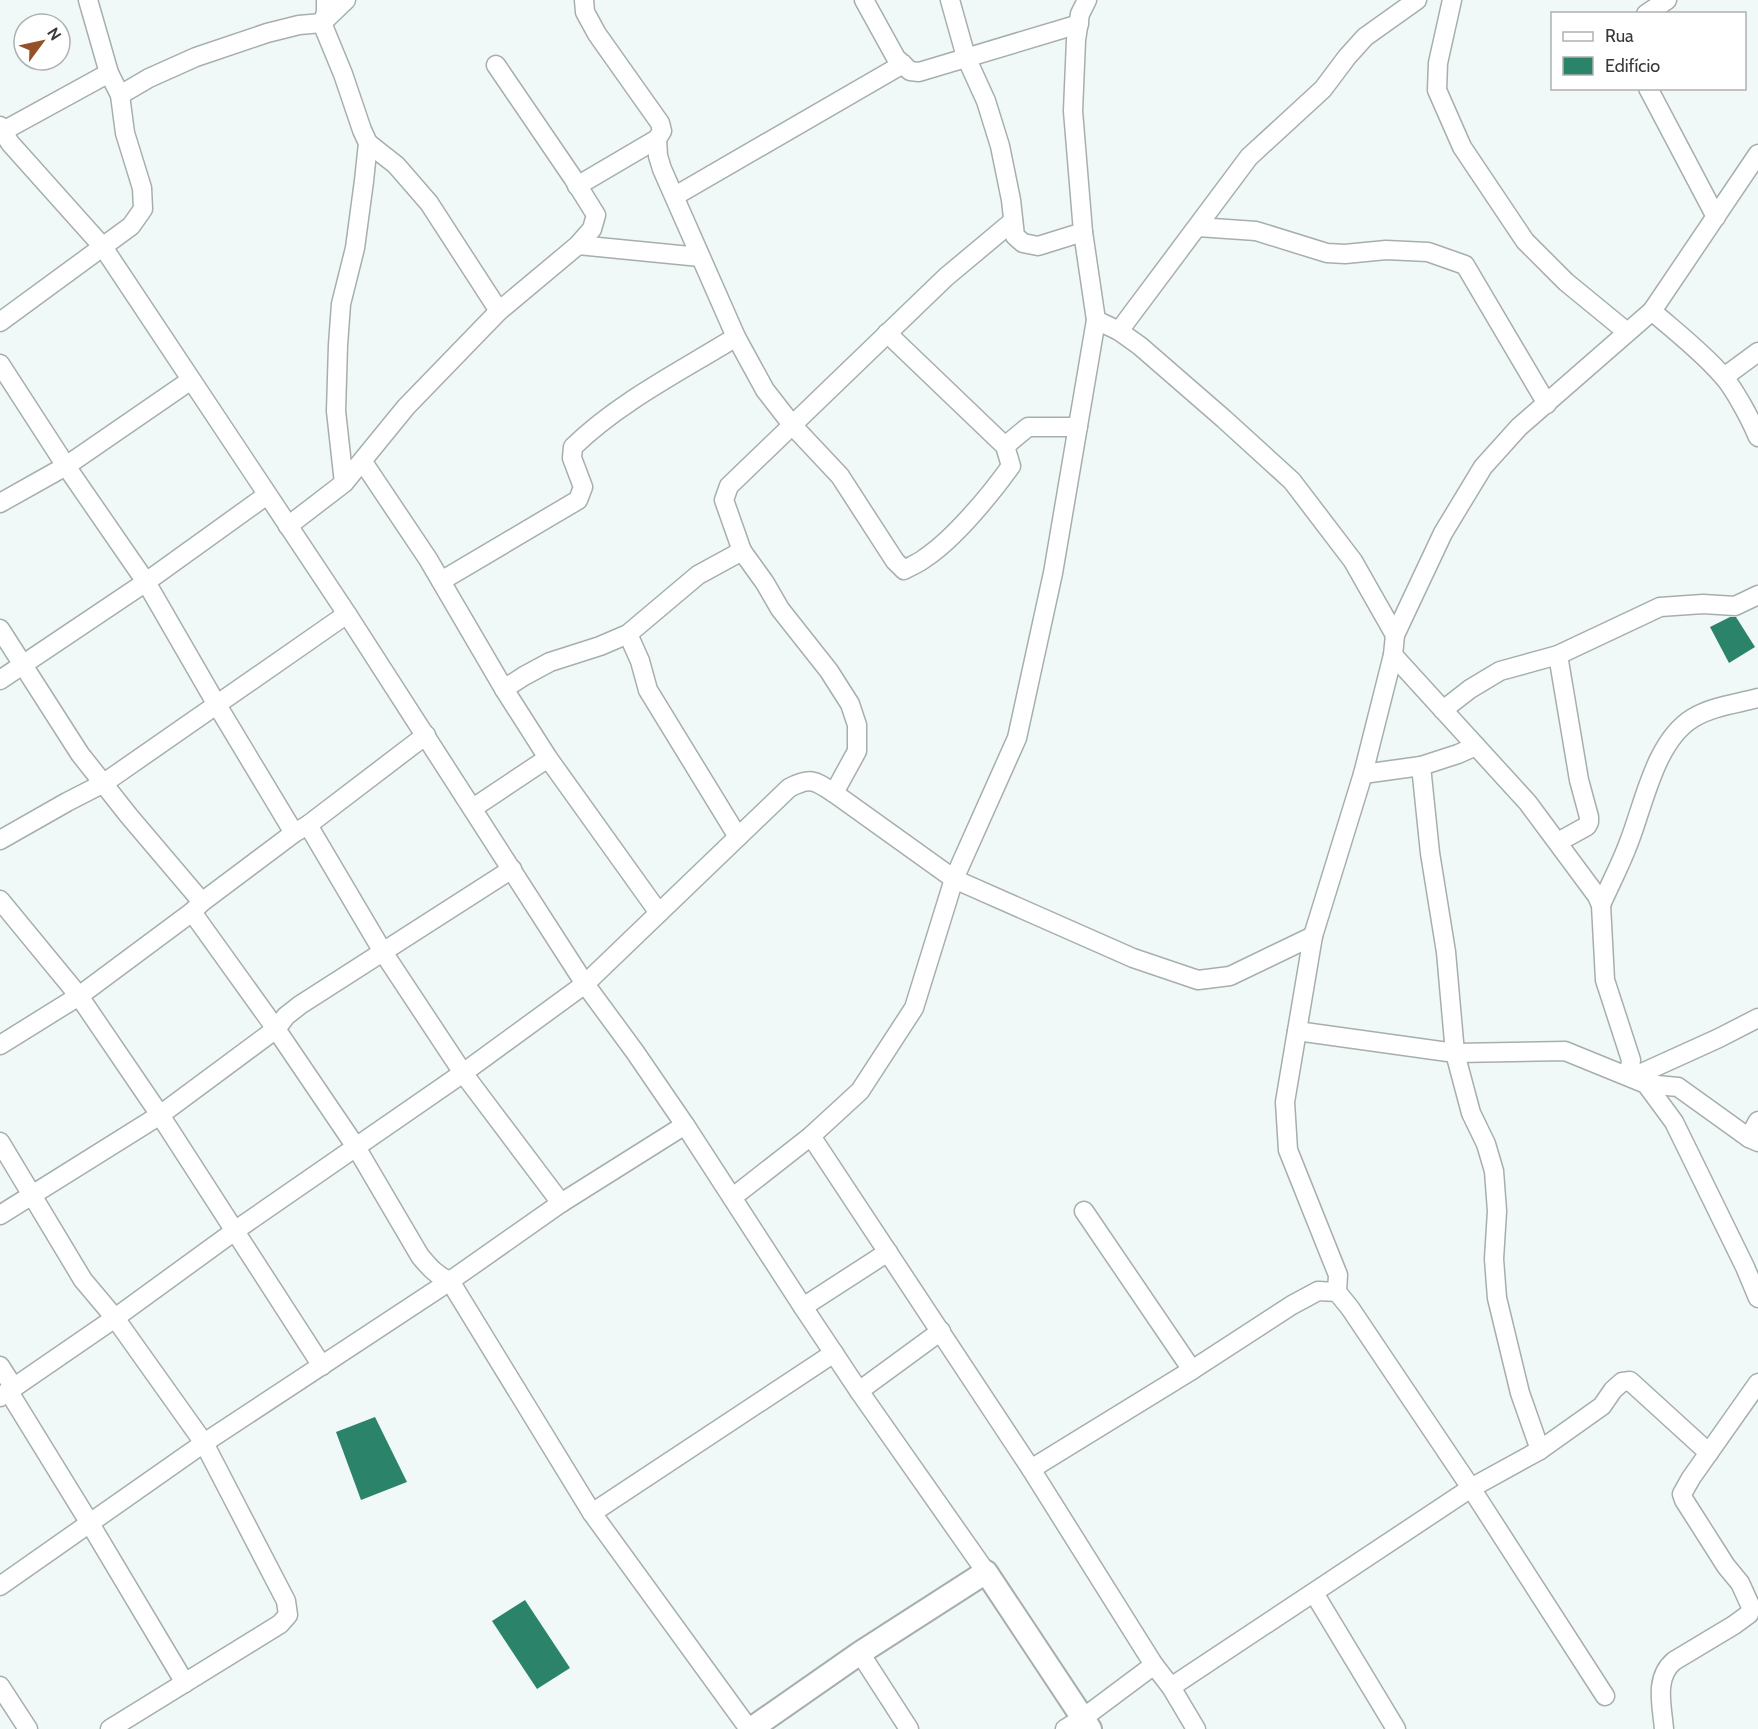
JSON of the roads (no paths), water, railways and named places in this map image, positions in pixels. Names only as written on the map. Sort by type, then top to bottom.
[{"type":"street","points":[[0,322],[131,226],[143,209],[142,188],[125,133],[120,95],[110,73],[88,0]]},
{"type":"street","points":[[326,0],[326,13],[322,23],[368,143],[396,165],[429,203],[499,311]]},
{"type":"street","points":[[120,95],[149,78],[196,57],[267,33],[299,25],[322,23],[346,0]]},
{"type":"street","points":[[578,186],[657,139],[662,131],[660,123],[597,33],[585,12],[584,0]]},
{"type":"street","points":[[864,0],[896,58],[910,71],[919,72],[966,57],[1081,9]]},
{"type":"street","points":[[950,0],[966,57],[986,100],[1000,146],[1011,200],[1015,236],[1023,243],[1038,246],[1083,232]]},
{"type":"street","points":[[1119,331],[1249,157],[1323,89],[1365,37],[1417,0]]},
{"type":"street","points":[[1452,0],[1438,63],[1437,90],[1462,147],[1525,241],[1566,282],[1627,332]]},
{"type":"street","points":[[1649,12],[1667,0]]},
{"type":"street","points":[[733,1197],[811,1136],[860,1091],[914,1008],[954,879],[1017,738],[1053,573],[1096,320],[1083,232],[1073,111],[1076,40],[1081,9]]},
{"type":"street","points":[[675,196],[903,64]]},
{"type":"street","points":[[288,526],[344,483],[406,407],[499,311],[578,245],[592,229],[596,215],[496,65]]},
{"type":"street","points":[[110,73],[3,138],[103,247],[347,614],[585,984],[686,1125],[802,1307],[986,1572],[1079,1726],[1154,1665]]},
{"type":"street","points":[[1649,90],[1716,217]]},
{"type":"street","points":[[657,139],[658,156],[662,169],[736,337],[765,390],[793,426],[840,476],[895,561],[904,570],[925,558],[956,530],[1011,466],[1005,446],[887,333]]},
{"type":"street","points":[[344,483],[336,411],[338,345],[341,304],[355,248],[368,143]]},
{"type":"street","points":[[1605,1696],[1471,1488],[1337,1292],[1338,1275],[1288,1150],[1286,1102],[1313,936],[1363,774],[1393,655],[1395,635],[1443,533],[1483,467],[1519,427],[1652,311],[1758,154]]},
{"type":"street","points":[[834,793],[857,751],[857,725],[850,704],[829,671],[780,609],[742,551],[724,500],[729,486],[946,277],[1013,220]]},
{"type":"street","points":[[1198,227],[1256,231],[1328,253],[1345,254],[1386,250],[1428,252],[1465,265],[1547,404]]},
{"type":"street","points":[[578,245],[700,256]]},
{"type":"street","points":[[1652,311],[1724,377],[1758,436]]},
{"type":"street","points":[[1096,320],[1119,331],[1140,346],[1292,481],[1353,561],[1395,635]]},
{"type":"street","points":[[441,581],[578,500],[583,487],[572,458],[573,447],[620,408],[736,337]]},
{"type":"street","points":[[1724,377],[1758,352]]},
{"type":"street","points":[[0,364],[66,466],[146,582],[217,705],[463,1073],[561,1203]]},
{"type":"street","points":[[0,503],[66,466],[190,380]]},
{"type":"street","points":[[1005,446],[1028,427],[1078,427]]},
{"type":"street","points":[[363,462],[441,581],[504,689],[548,758],[659,913]]},
{"type":"street","points":[[0,680],[146,582],[267,495]]},
{"type":"street","points":[[504,689],[550,662],[600,646],[628,634],[698,575],[742,551]]},
{"type":"street","points":[[1443,710],[1500,670],[1558,655],[1660,606],[1703,603],[1735,606],[1758,595]]},
{"type":"street","points":[[0,840],[104,783],[347,614]]},
{"type":"street","points":[[0,628],[80,754],[197,907],[356,1147],[420,1256],[441,1278],[450,1281],[592,1513],[750,1729],[860,1653],[986,1572]]},
{"type":"street","points":[[628,634],[640,661],[648,690],[738,837]]},
{"type":"street","points":[[1393,655],[1528,803],[1597,896],[1601,905],[1605,980],[1636,1079],[1674,1122],[1758,1298]]},
{"type":"street","points":[[1558,655],[1579,780],[1589,822],[1587,826],[1558,842]]},
{"type":"street","points":[[1601,905],[1629,842],[1649,781],[1671,738],[1691,719],[1714,708],[1758,698]]},
{"type":"street","points":[[0,1046],[79,996],[426,735]]},
{"type":"street","points":[[1363,774],[1421,766],[1476,746]]},
{"type":"street","points":[[473,808],[548,758]]},
{"type":"street","points":[[1421,766],[1430,853],[1446,952],[1455,1053],[1471,1113],[1486,1144],[1494,1171],[1497,1211],[1494,1259],[1497,1298],[1520,1394],[1540,1450]]},
{"type":"street","points":[[8,1392],[463,1073],[585,984],[789,788],[805,780],[820,784],[834,793],[954,879],[1133,958],[1198,981],[1230,976],[1313,936]]},
{"type":"street","points":[[0,1215],[160,1115],[276,1029],[286,1016],[300,1005],[512,869]]},
{"type":"street","points":[[0,900],[79,996],[236,1230],[322,1366]]},
{"type":"street","points":[[1636,1079],[1758,1017]]},
{"type":"street","points":[[1297,1031],[1455,1053],[1565,1051],[1636,1079],[1678,1086],[1754,1140],[1758,1121]]},
{"type":"street","points":[[0,1586],[204,1443],[450,1281],[561,1203],[686,1125]]},
{"type":"street","points":[[811,1136],[1031,1469],[1196,1729]]},
{"type":"street","points":[[0,1142],[82,1280],[115,1318],[204,1443],[286,1601],[288,1615],[280,1624],[110,1729]]},
{"type":"street","points":[[1084,1211],[1192,1370]]},
{"type":"street","points":[[802,1307],[888,1252]]},
{"type":"street","points":[[1031,1469],[1192,1370],[1292,1305],[1318,1291],[1337,1292]]},
{"type":"street","points":[[859,1391],[941,1331]]},
{"type":"street","points":[[592,1513],[834,1353]]},
{"type":"street","points":[[0,1366],[8,1392],[185,1683]]},
{"type":"street","points":[[1171,1688],[1471,1488],[1540,1450],[1602,1406],[1622,1382],[1630,1381],[1709,1453]]},
{"type":"street","points":[[1664,1729],[1661,1685],[1666,1668],[1674,1660],[1749,1614],[1751,1607],[1740,1583],[1726,1566],[1682,1494],[1758,1383]]},
{"type":"street","points":[[1314,1593],[1396,1729]]},
{"type":"street","points":[[860,1653],[909,1729]]},
{"type":"street","points":[[0,1686],[28,1729]]}]
